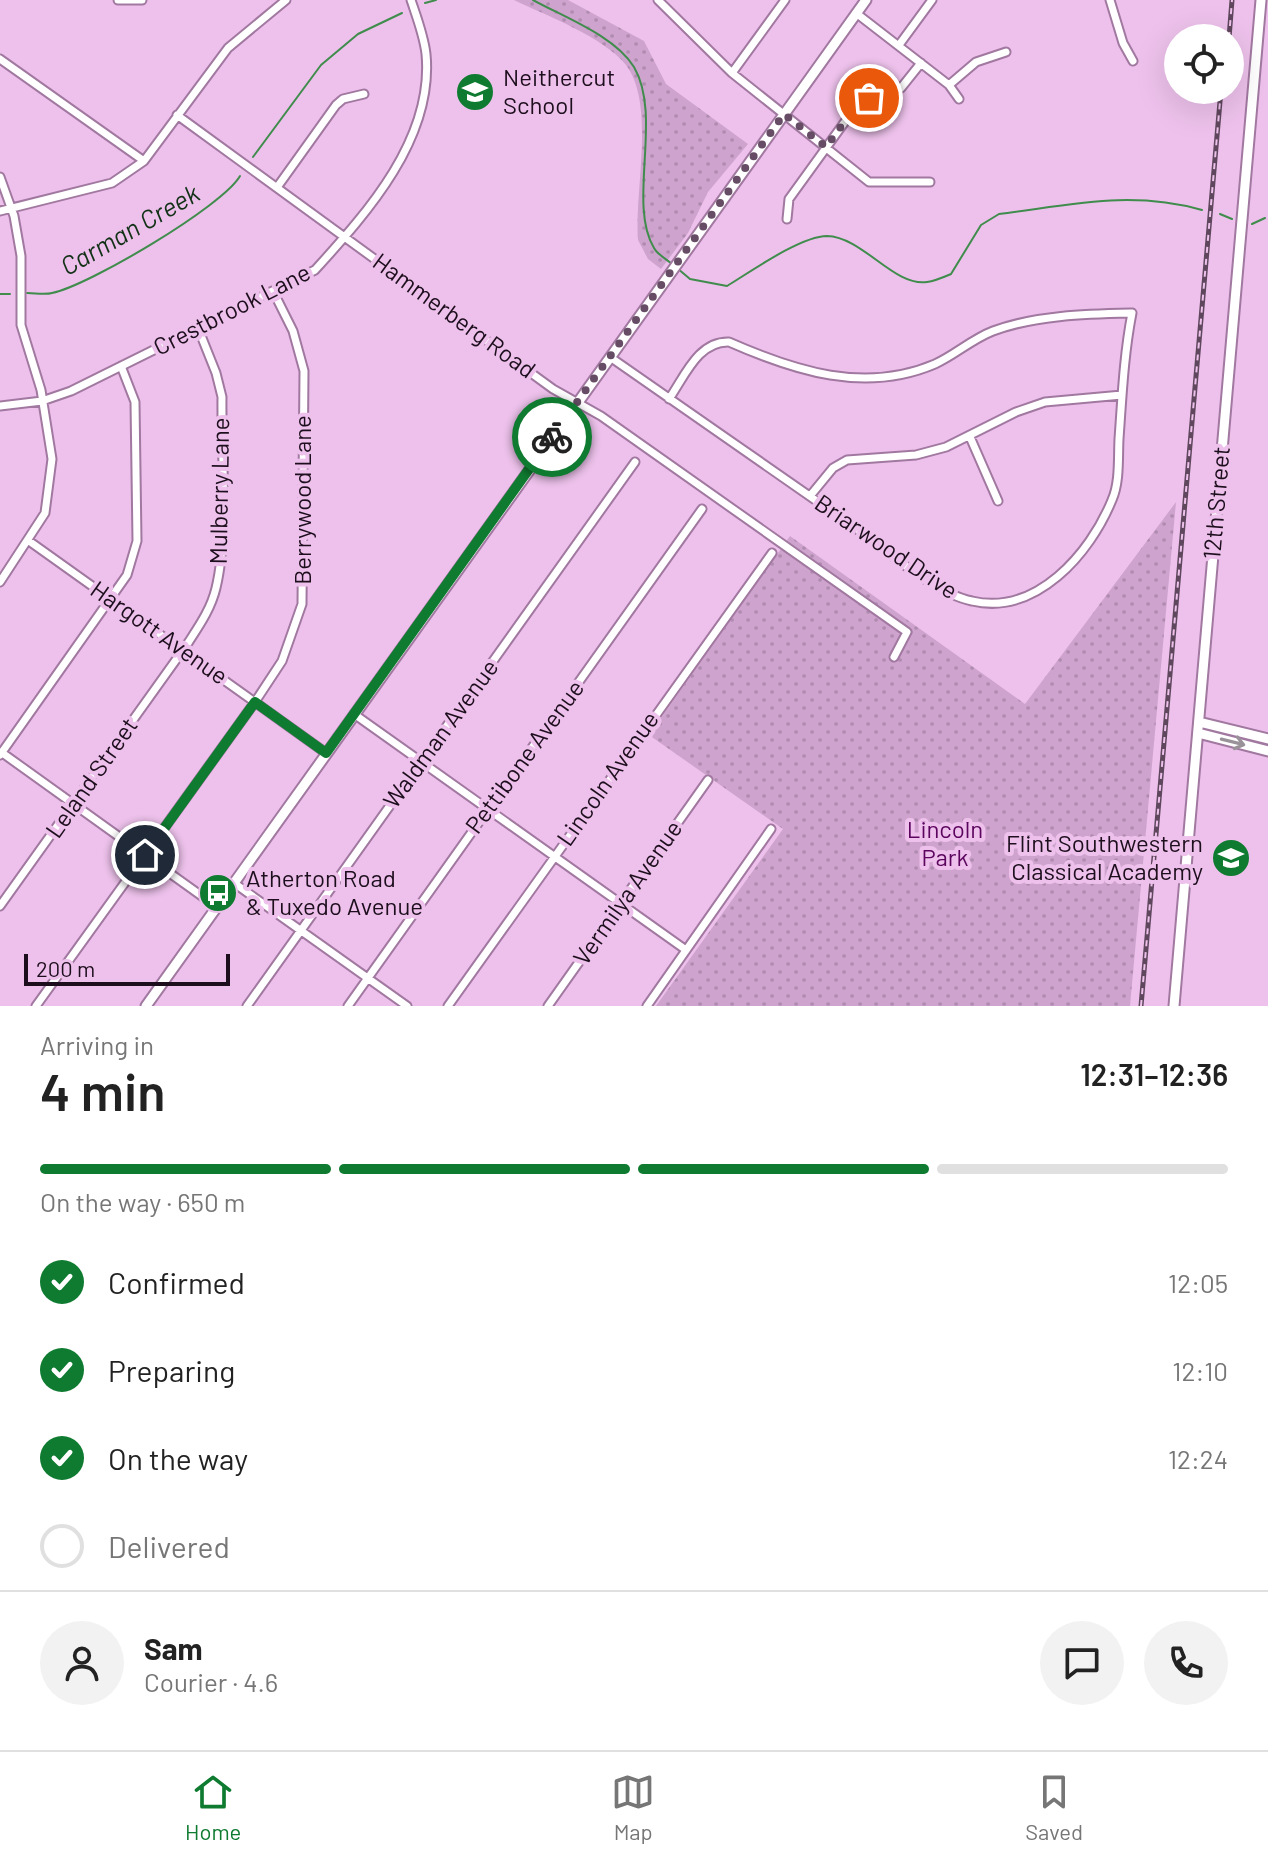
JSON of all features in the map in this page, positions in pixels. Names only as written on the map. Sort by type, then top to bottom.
[{"type":"street","points":[[118,0],[142,0]]},
{"type":"street","points":[[0,211],[112,183],[144,161],[228,48],[286,0]]},
{"type":"street","name":"Crestbrook Lane","points":[[0,406],[42,401],[274,293],[315,270],[345,236],[413,137],[422,106],[426,54],[411,0]]},
{"type":"street","points":[[658,0],[672,6],[732,73],[876,185],[930,182]]},
{"type":"street","points":[[732,73],[785,0]]},
{"type":"street","points":[[146,1006],[866,0]]},
{"type":"street","points":[[899,45],[932,0]]},
{"type":"street","points":[[1110,0],[1123,43],[1133,61]]},
{"type":"street","name":"12th Street","points":[[1174,1006],[1261,0]]},
{"type":"street","points":[[856,13],[949,85],[959,99]]},
{"type":"street","points":[[949,85],[976,62],[1006,52]]},
{"type":"street","points":[[0,59],[144,161]]},
{"type":"street","points":[[787,219],[789,199],[857,105],[901,88],[921,63]]},
{"type":"street","points":[[278,186],[336,105],[343,99],[364,94]]},
{"type":"street","name":"Hammerberg Road","points":[[177,115],[553,389],[601,416],[907,632],[894,657]]},
{"type":"street","points":[[0,177],[21,256],[21,325],[42,401],[52,459],[51,489],[45,513],[0,582]]},
{"type":"street","name":"Berrywood Lane","points":[[36,1006],[255,702],[282,661],[302,604],[304,371],[293,331],[274,293]]},
{"type":"street","name":"Briarwood Drive","points":[[610,357],[669,399],[955,596],[989,603],[1022,599],[1044,589],[1057,578],[1097,529],[1114,497],[1132,313],[1030,321],[992,331],[937,363],[904,375],[871,379],[809,373],[729,342],[717,342],[704,348],[669,399]]},
{"type":"street","name":"Mulberry Lane","points":[[183,650],[206,615],[220,564],[222,397],[198,328]]},
{"type":"street","points":[[121,366],[135,402],[137,541],[127,575],[1,753],[217,907]]},
{"type":"street","points":[[810,496],[833,468],[847,460],[916,455],[970,437],[1016,412],[1045,402],[1122,395]]},
{"type":"street","points":[[970,437],[998,501]]},
{"type":"street","name":"Waldman Avenue","points":[[247,1006],[635,462]]},
{"type":"street","name":"Pettibone Avenue","points":[[348,1006],[702,509]]},
{"type":"street","name":"Hargott Avenue","points":[[29,541],[326,753]]},
{"type":"street","name":"Lincoln Avenue","points":[[448,1006],[772,553]]},
{"type":"street","name":"Leland Street","points":[[0,906],[183,650]]},
{"type":"street","points":[[354,714],[686,950]]},
{"type":"street","points":[[1199,722],[1268,739]]},
{"type":"street","points":[[1198,733],[1268,751]]},
{"type":"street","name":"Vermilya Avenue","points":[[548,1006],[708,780]]},
{"type":"street","points":[[647,1006],[771,829]]},
{"type":"street","points":[[234,883],[407,1006]]},
{"type":"green space","points":[[514,0],[568,0],[644,41],[666,84],[748,144],[708,192],[688,233],[661,269],[648,259],[638,240],[642,125],[635,82],[626,65],[589,36]]},
{"type":"green space","name":"Lincoln Park","points":[[1176,502],[1130,1006],[656,1006],[783,829],[649,735],[790,536],[1025,704]]},
{"type":"waterway","name":"Carman Creek","points":[[425,3],[436,0]]},
{"type":"waterway","name":"Carman Creek","points":[[533,0],[602,37],[634,67],[646,110],[643,184],[647,229],[655,250],[672,264]]},
{"type":"waterway","name":"Carman Creek","points":[[253,157],[321,65],[358,34],[402,13]]},
{"type":"waterway","name":"Carman Creek","points":[[27,293],[49,294],[123,261],[209,206],[240,176]]},
{"type":"waterway","name":"Carman Creek","points":[[677,268],[690,279],[727,286],[790,248],[827,236],[853,244],[903,277],[915,282],[927,282],[951,274],[981,225],[999,214],[1125,200],[1176,204],[1202,210]]},
{"type":"waterway","name":"Carman Creek","points":[[1220,214],[1232,219]]},
{"type":"waterway","name":"Carman Creek","points":[[1252,224],[1265,218]]},
{"type":"waterway","name":"Carman Creek","points":[[0,294],[10,294]]},
{"type":"railway","points":[[1230,24],[1232,0]]},
{"type":"railway","points":[[1141,1006],[1220,104]]},
{"type":"way so far","points":[[552,437],[784,114],[826,147],[857,105],[869,98]]},
{"type":"place","name":"Neithercut School","points":[[475,92]]},
{"type":"place","name":"Flint Southwestern Classical Academy","points":[[1231,858]]},
{"type":"place","name":"Atherton Road & Tuxedo Avenue","points":[[218,893]]},
{"type":"route","points":[[145,855],[255,702],[326,753],[552,437]]}]
